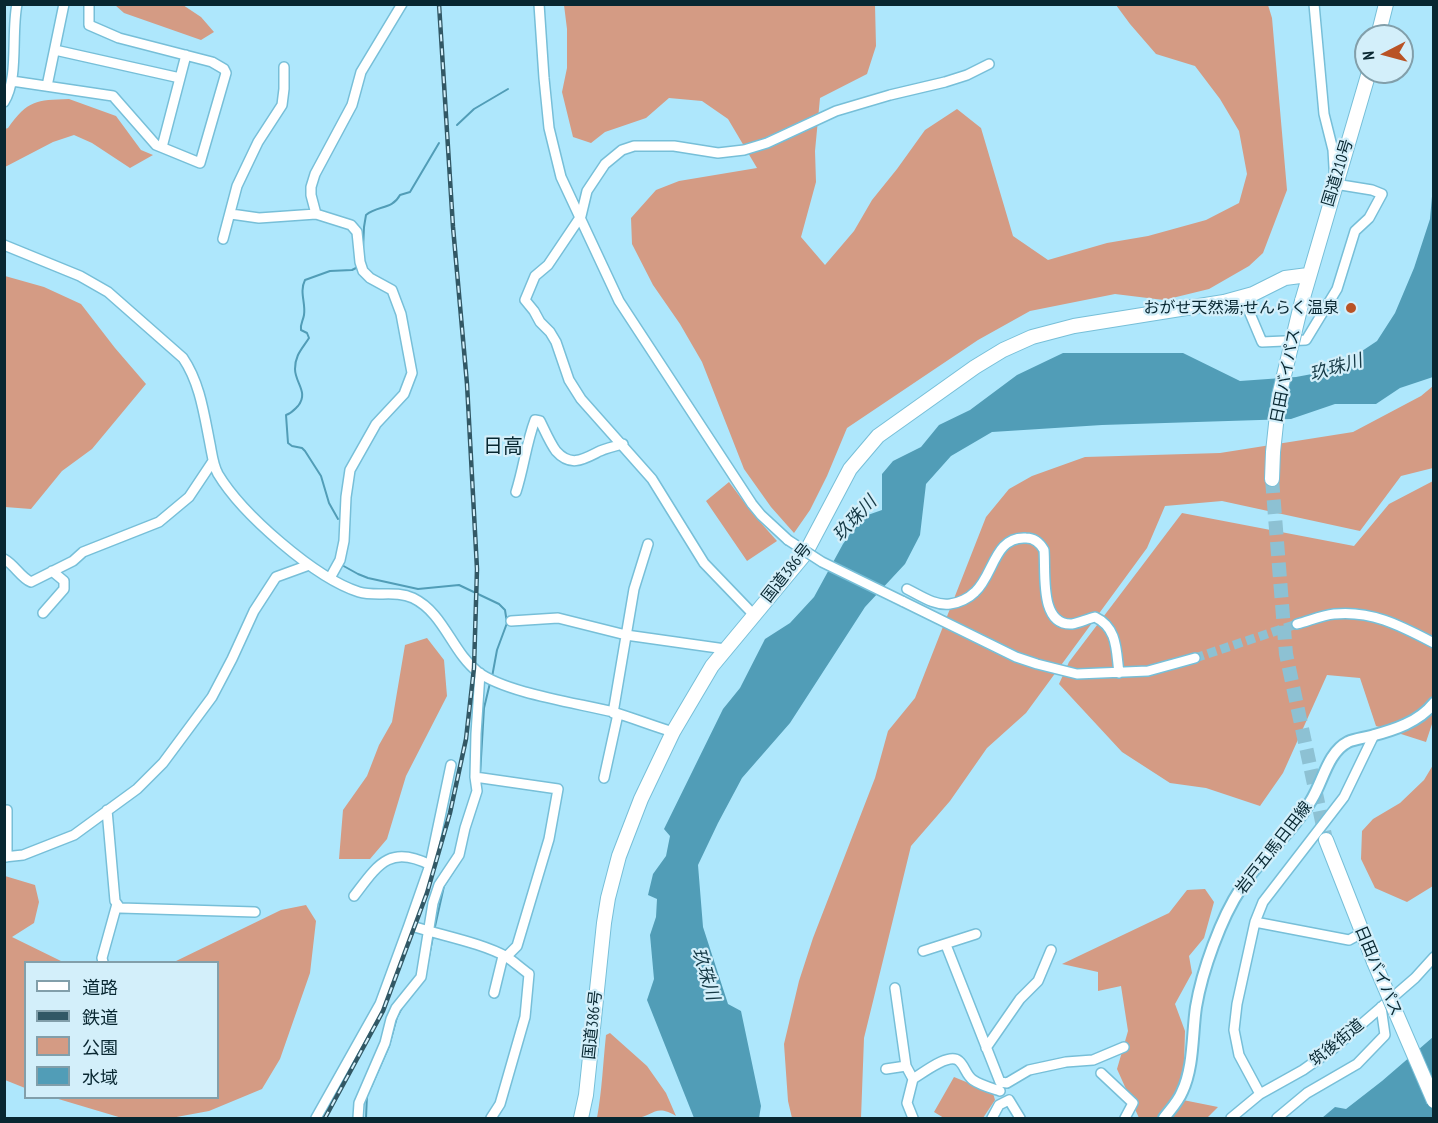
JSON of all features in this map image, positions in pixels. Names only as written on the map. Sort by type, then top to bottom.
[{"type":"highway","points":[[1381,24],[1386,4]]},
{"type":"highway","name":"国道210号","points":[[1308,275],[1365,84]]},
{"type":"highway","name":"国道386号","points":[[581,1119],[586,1095],[609,890],[627,832],[673,732],[702,681],[753,614],[778,588],[805,554],[838,490],[862,453],[886,429],[975,367],[1016,343],[1053,331],[1224,302],[1243,297],[1285,278],[1308,275]]},
{"type":"highway","name":"日田バイパス","points":[[1272,479],[1279,396],[1308,275]]},
{"type":"highway","name":"日田バイパス","points":[[1326,840],[1362,933],[1434,1101]]},
{"type":"main road","name":"岩戸五馬日田線","points":[[1164,1119],[1183,1091],[1202,982],[1225,918],[1241,887],[1313,798],[1334,755],[1348,742],[1417,719],[1434,702]]},
{"type":"street","points":[[4,102],[9,89],[9,17],[17,4]]},
{"type":"street","points":[[47,86],[64,4]]},
{"type":"street","points":[[9,89],[47,86],[113,96],[156,145],[200,163],[226,74],[224,69],[212,62],[119,38],[89,25],[89,4]]},
{"type":"street","points":[[316,214],[311,195],[315,174],[352,105],[361,72],[402,4]]},
{"type":"street","points":[[539,4],[543,78],[549,128],[561,177],[619,301],[752,504],[774,529],[822,562],[1016,657],[1037,664],[1077,674],[1119,673],[1148,671],[1195,658]]},
{"type":"street","points":[[1243,297],[1262,342],[1306,340],[1336,289],[1355,231],[1370,218],[1377,192],[1335,184],[1333,150],[1324,114],[1314,4]]},
{"type":"street","points":[[55,50],[180,78]]},
{"type":"street","points":[[162,147],[186,55]]},
{"type":"street","points":[[753,614],[704,563],[652,479],[581,399],[569,380],[556,342],[525,300],[535,276],[548,265],[581,216],[587,190],[605,164],[622,150],[634,146],[664,146],[718,153],[744,150],[767,143],[836,111],[968,75],[989,64]]},
{"type":"street","points":[[223,239],[237,186],[258,142],[282,105],[284,67]]},
{"type":"street","points":[[231,214],[259,218],[316,214],[356,229],[362,267],[370,278],[392,290],[401,314],[412,373],[404,394],[376,424],[350,470],[344,541],[338,564],[330,578]]},
{"type":"street","points":[[4,245],[80,276],[108,292],[183,358],[200,395],[213,461],[218,473],[241,503],[302,561],[360,592],[412,597],[432,611],[464,656],[482,674],[496,681],[616,713],[673,732]]},
{"type":"street","points":[[516,492],[526,444],[535,420],[540,421],[557,452],[566,459],[575,461],[586,459],[600,451],[623,444]]},
{"type":"street","points":[[4,559],[11,562],[26,580],[31,582],[73,561],[84,552],[159,522],[189,496],[213,461]]},
{"type":"street","points":[[907,589],[937,604],[958,602],[975,592],[987,578],[996,555],[1006,544],[1016,538],[1029,537],[1040,543],[1044,550],[1047,603],[1051,615],[1059,622],[1073,624],[1095,617],[1104,622],[1111,629],[1119,673]]},
{"type":"street","points":[[604,778],[634,589],[648,544]]},
{"type":"street","points":[[7,810],[6,857],[23,855],[74,835],[137,789],[163,763],[212,697],[254,611],[276,577],[309,565]]},
{"type":"street","points":[[43,613],[64,589],[64,581],[52,571]]},
{"type":"street","points":[[1297,624],[1333,614],[1363,615],[1395,623],[1434,643]]},
{"type":"street","points":[[511,621],[558,618],[626,635],[725,649]]},
{"type":"street","points":[[358,1119],[359,1103],[385,1043],[391,1019],[396,1008],[421,976],[432,934],[434,903],[439,885],[459,855],[477,791],[482,674]]},
{"type":"street","points":[[1260,1094],[1239,1055],[1234,1030],[1237,1004],[1255,922],[1263,902],[1344,797],[1374,735]]},
{"type":"street","points":[[316,1119],[380,1004],[430,866],[451,765]]},
{"type":"street","points":[[479,778],[558,789],[549,839],[517,946],[504,956],[494,993]]},
{"type":"street","points":[[107,810],[115,901],[120,908],[255,912]]},
{"type":"street","points":[[354,896],[380,863],[401,856],[416,858],[430,866]]},
{"type":"street","points":[[103,961],[117,904]]},
{"type":"street","points":[[1255,922],[1349,940],[1362,933]]},
{"type":"street","points":[[409,925],[432,934],[468,942],[504,956],[529,974],[521,1034],[501,1104],[491,1119]]},
{"type":"street","points":[[923,951],[976,934]]},
{"type":"street","points":[[946,945],[1000,1086],[1003,1103]]},
{"type":"street","points":[[986,1048],[1020,999],[1038,981],[1051,950]]},
{"type":"street","name":"筑後街道","points":[[1232,1119],[1260,1094],[1303,1070],[1334,1048],[1415,978],[1434,957]]},
{"type":"street","points":[[895,988],[906,1066],[913,1079],[907,1103],[913,1119]]},
{"type":"street","points":[[1276,1119],[1307,1093],[1357,1064],[1385,1035],[1381,1007]]},
{"type":"street","points":[[913,1079],[946,1059],[956,1059],[961,1062],[967,1074],[975,1081],[1000,1086],[1029,1070],[1066,1062],[1093,1060],[1124,1047]]},
{"type":"street","points":[[886,1069],[906,1066]]},
{"type":"street","points":[[1101,1072],[1133,1103],[1125,1119]]},
{"type":"street","points":[[992,1119],[999,1105],[1009,1100],[1020,1119]]},
{"type":"green space","points":[[115,5],[183,5],[201,17],[214,32],[201,40],[124,13]]},
{"type":"green space","points":[[564,5],[875,5],[876,46],[867,74],[820,98],[815,151],[816,182],[801,237],[825,265],[854,231],[872,200],[925,130],[957,109],[981,128],[1013,236],[1048,260],[1107,243],[1148,236],[1206,220],[1239,203],[1247,174],[1239,131],[1220,99],[1195,66],[1156,54],[1116,5],[1268,5],[1272,18],[1287,190],[1263,253],[1249,266],[1209,289],[1164,300],[1115,294],[1030,311],[978,340],[847,428],[810,510],[794,533],[771,507],[744,469],[702,362],[680,324],[653,285],[632,244],[631,218],[656,190],[679,181],[757,168],[728,119],[702,101],[669,98],[646,118],[605,132],[591,143],[573,137],[562,92],[567,68],[567,29]]},
{"type":"green space","points":[[69,99],[116,116],[141,150],[153,155],[130,168],[92,143],[74,135],[53,142],[5,167],[5,129],[21,112],[40,101]]},
{"type":"green space","points":[[5,276],[44,287],[81,304],[146,384],[92,449],[62,471],[31,509],[5,507]]},
{"type":"green space","points":[[1433,386],[1433,468],[1401,476],[1360,531],[1222,501],[1165,506],[1147,548],[1026,713],[987,748],[950,801],[911,846],[864,1038],[861,1118],[792,1118],[788,1101],[784,1044],[799,981],[813,938],[875,778],[888,731],[915,698],[986,517],[1009,489],[1032,476],[1085,457],[1220,453],[1353,432],[1421,396]]},
{"type":"green space","points":[[1433,481],[1434,718],[1426,742],[1376,726],[1360,678],[1327,675],[1283,773],[1260,806],[1206,788],[1170,783],[1122,752],[1059,684],[1069,662],[1182,513],[1354,546],[1389,504]]},
{"type":"green space","points":[[729,482],[777,541],[747,561],[706,501]]},
{"type":"green space","points":[[427,638],[444,660],[447,696],[406,776],[387,839],[370,859],[339,859],[343,810],[367,776],[379,745],[392,722],[405,645]]},
{"type":"green space","points":[[1433,765],[1433,886],[1407,902],[1375,888],[1361,859],[1362,831],[1373,819],[1400,803],[1424,780]]},
{"type":"green space","points":[[5,876],[35,885],[39,902],[34,923],[12,937],[61,961],[24,961],[24,1088],[5,1080]]},
{"type":"green space","points":[[1205,889],[1214,902],[1204,938],[1189,956],[1192,973],[1175,1004],[1185,1031],[1183,1100],[1218,1107],[1207,1118],[1139,1118],[1117,1069],[1128,1031],[1121,986],[1098,991],[1098,972],[1062,964],[1169,913],[1187,890]]},
{"type":"green space","points":[[306,905],[316,921],[310,973],[280,1059],[262,1089],[209,1111],[171,1118],[122,1118],[58,1099],[219,1099],[219,961],[176,961],[281,910]]},
{"type":"green space","points":[[610,1033],[647,1066],[666,1093],[676,1116],[669,1112],[659,1111],[631,1119],[597,1118],[606,1035]]},
{"type":"green space","points":[[954,1077],[993,1093],[995,1100],[983,1118],[944,1118],[934,1112]]},
{"type":"water","name":"玖珠川","points":[[1433,185],[1433,377],[1400,388],[1376,404],[1335,404],[1291,419],[1102,425],[992,432],[951,456],[926,484],[920,535],[905,564],[865,607],[790,723],[742,778],[698,865],[703,927],[728,1004],[741,1011],[761,1106],[759,1118],[694,1118],[647,1000],[654,979],[650,935],[656,917],[657,899],[648,895],[653,874],[666,856],[670,836],[664,829],[723,709],[740,688],[765,639],[790,623],[814,597],[843,544],[862,517],[882,510],[882,474],[893,461],[921,447],[939,425],[970,410],[1017,375],[1063,353],[1183,353],[1240,381],[1312,374],[1350,359],[1377,341],[1395,313],[1414,268],[1430,219]]},
{"type":"water","points":[[1433,1037],[1434,1116],[1431,1118],[1322,1118],[1335,1107],[1346,1109]]},
{"type":"waterway","points":[[457,125],[474,109],[508,89]]},
{"type":"waterway","points":[[363,249],[366,215],[393,203],[400,195],[410,192],[439,143]]},
{"type":"waterway","points":[[338,519],[329,503],[321,476],[305,451],[288,443],[286,415],[298,406],[302,396],[295,364],[301,349],[309,338],[307,333],[301,330],[304,315],[303,284],[305,280],[330,271],[352,270],[358,267]]},
{"type":"waterway","points":[[340,564],[368,578],[418,589],[459,585],[499,604],[505,610],[507,623],[497,650],[492,677]]},
{"type":"waterway","points":[[480,775],[484,708],[490,683]]},
{"type":"waterway","points":[[434,931],[444,886],[458,864]]},
{"type":"waterway","points":[[426,972],[433,936]]},
{"type":"waterway","points":[[371,1087],[403,1006]]},
{"type":"waterway","points":[[366,1118],[367,1095]]},
{"type":"tunnel","points":[[1272,479],[1286,654],[1326,840]]},
{"type":"tunnel","points":[[1195,658],[1297,624]]},
{"type":"railway","points":[[325,1118],[383,1011],[427,893],[450,813],[466,739],[474,668],[477,569],[467,384],[453,227],[439,4]]},
{"type":"place","name":"おがせ天然湯;せんらく温泉","points":[[1351,308]]},
{"type":"district","name":"日高","points":[[503,447]]}]
